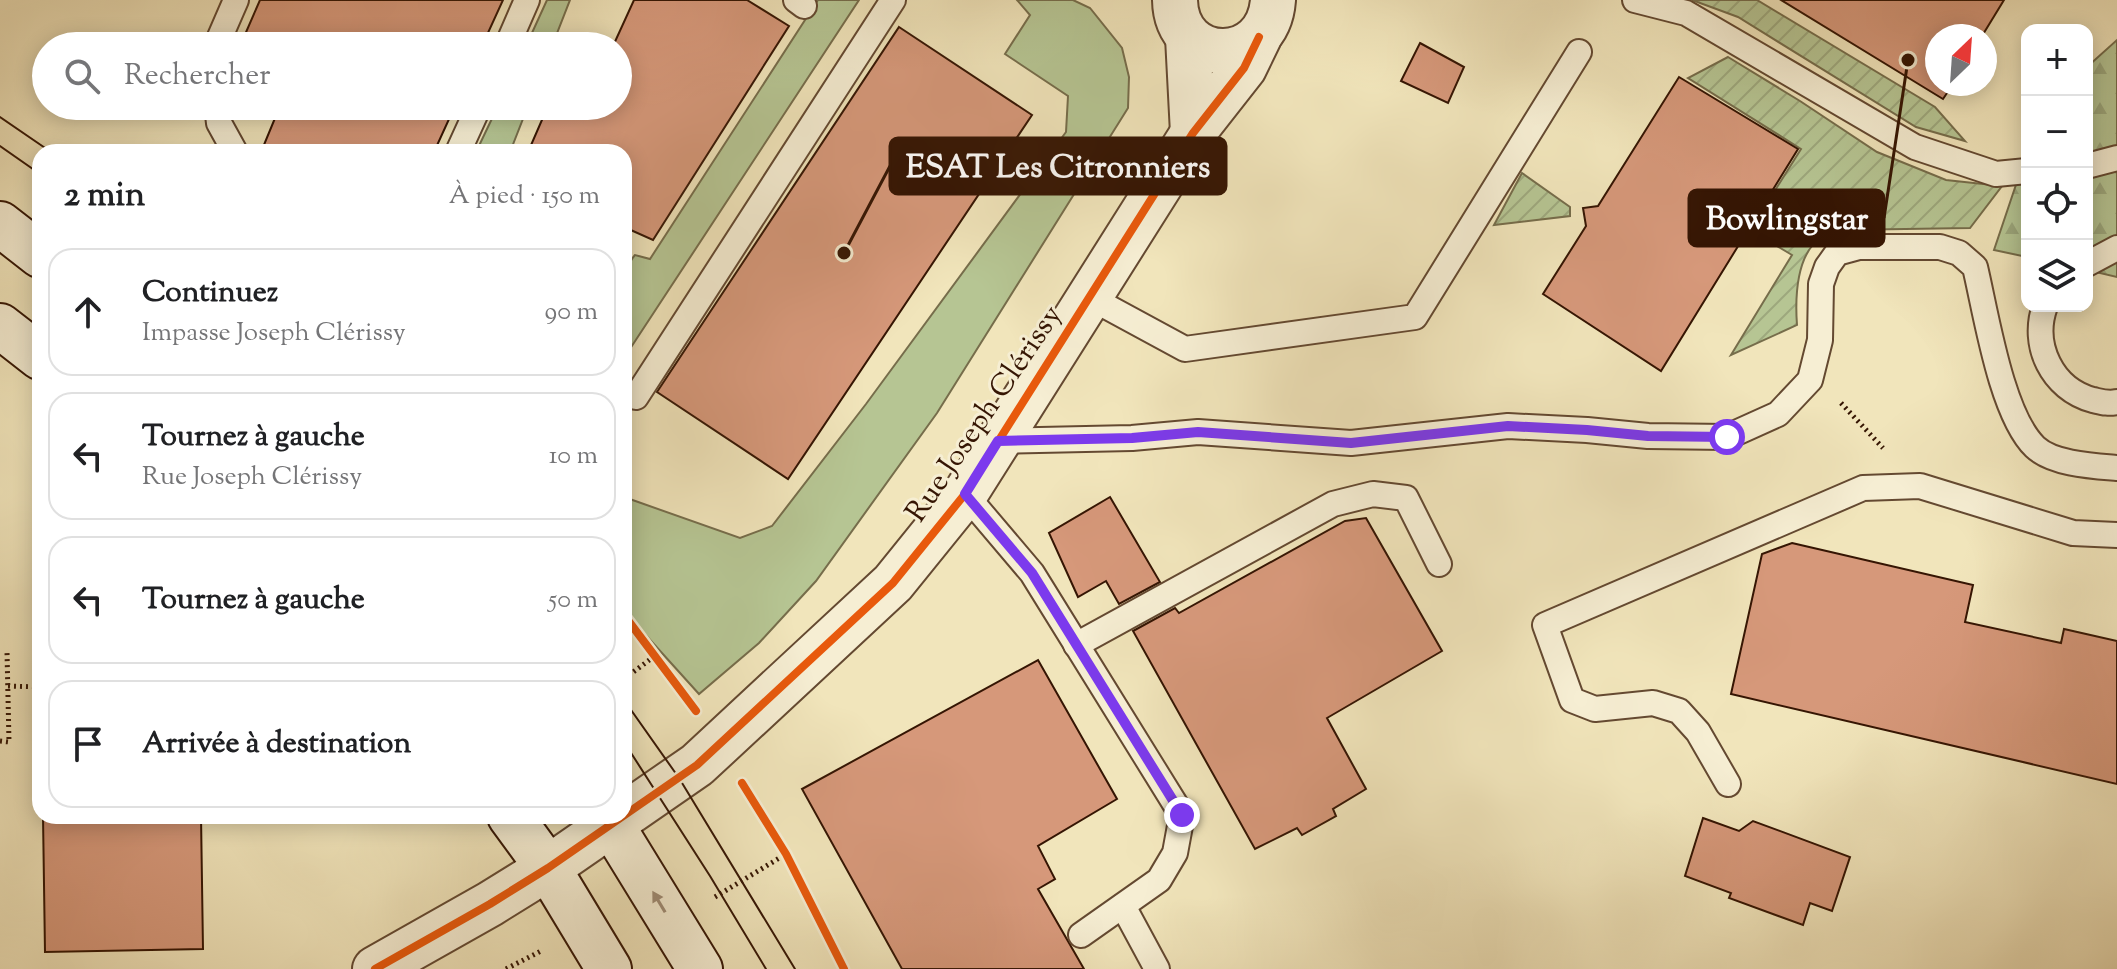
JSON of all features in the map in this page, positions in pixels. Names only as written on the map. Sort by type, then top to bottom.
[{"type":"street","points":[[1175,13],[1204,48],[1223,52],[1243,48],[1271,14]]},
{"type":"street","points":[[1175,13],[1193,133]]},
{"type":"street","name":"Rue Joseph Clérissy","points":[[632,806],[697,765],[729,738],[893,583],[965,494],[1193,133],[1244,68],[1271,14]]},
{"type":"street","points":[[0,224],[32,249]]},
{"type":"street","points":[[0,326],[32,351]]},
{"type":"street","points":[[516,824],[548,868],[609,969]]},
{"type":"street","name":"Rue Joseph Clérissy","points":[[375,969],[548,868],[605,824]]},
{"type":"street","points":[[612,824],[700,969]]},
{"type":"lane","points":[[222,32],[236,0]]},
{"type":"lane","points":[[513,32],[527,0]]},
{"type":"lane","points":[[636,397],[893,0]]},
{"type":"lane","points":[[1635,0],[1686,13],[1915,147],[1996,174],[2021,172]]},
{"type":"lane","points":[[1089,297],[1185,349],[1415,317],[1579,52]]},
{"type":"lane","points":[[219,120],[231,144]]},
{"type":"lane","points":[[462,144],[473,120]]},
{"type":"lane","points":[[2093,164],[2117,158]]},
{"type":"lane","points":[[998,441],[1132,438],[1198,432],[1351,443],[1508,426],[1648,436],[1727,437],[1778,414],[1810,380],[1820,340],[1821,284],[1827,267],[1837,253],[1859,247],[1940,247],[1959,253],[1975,267],[2007,396],[2018,422],[2036,448],[2071,464],[2117,468]]},
{"type":"lane","points":[[2093,261],[2117,248]]},
{"type":"lane","points":[[2044,312],[2040,338],[2047,364],[2061,384],[2084,397],[2108,404],[2117,402]]},
{"type":"lane","points":[[1728,784],[1698,732],[1679,711],[1653,703],[1595,709],[1572,700],[1545,625],[1863,488],[1920,486],[2073,533],[2117,535]]},
{"type":"lane","points":[[965,494],[1032,573],[1182,815],[1175,853],[1159,880],[1081,935]]},
{"type":"lane","points":[[1076,645],[1333,504],[1373,494],[1406,498],[1439,564]]},
{"type":"lane","points":[[1123,906],[1157,969]]},
{"type":"path","points":[[632,673],[656,655],[648,645]]},
{"type":"path","points":[[0,741],[9,742],[7,652]]},
{"type":"path","points":[[8,686],[32,687]]},
{"type":"path","points":[[786,854],[792,867]]},
{"type":"path","points":[[506,969],[544,950]]},
{"type":"green space","points":[[547,0],[570,0],[557,32],[532,32]]},
{"type":"green space","points":[[818,0],[859,0],[632,346],[632,260],[635,255],[650,259]]},
{"type":"green space","points":[[1017,0],[1073,0],[1090,8],[1122,48],[1129,77],[1128,108],[937,413],[816,581],[759,643],[699,694],[632,620],[632,500],[740,538],[772,526],[1066,132],[1068,96],[1005,54],[1030,15]]},
{"type":"green space","points":[[1692,0],[1757,0],[1935,107],[1965,141],[1916,127],[1738,17]]},
{"type":"green space","points":[[2117,40],[2117,277],[2093,271],[2093,62]]},
{"type":"green space","points":[[1728,57],[1877,152],[1946,180],[2002,186],[1970,228],[1840,230],[1822,237],[1813,244],[1802,265],[1796,302],[1797,325],[1731,355],[1792,255],[1750,230],[1801,149],[1688,78]]},
{"type":"green space","points":[[491,120],[523,120],[513,144],[480,144]]},
{"type":"green space","points":[[2021,170],[2021,256],[1994,250]]},
{"type":"green space","points":[[1522,173],[1570,207],[1570,216],[1494,225]]},
{"type":"building","points":[[260,0],[503,0],[488,32],[246,32]]},
{"type":"building","points":[[634,0],[747,0],[789,26],[653,240],[632,231],[632,144],[531,144],[542,120],[632,120],[632,32],[619,32]]},
{"type":"building","points":[[1781,0],[2004,0],[1989,24],[1925,24],[1925,88]]},
{"type":"building","points":[[899,27],[1032,115],[788,479],[657,392]]},
{"type":"building","points":[[1420,43],[1464,67],[1448,103],[1401,81]]},
{"type":"building","points":[[1679,77],[1798,149],[1661,371],[1543,294],[1586,226],[1583,208],[1598,206]]},
{"type":"building","points":[[274,120],[449,120],[438,144],[264,144]]},
{"type":"building","points":[[1110,497],[1160,582],[1119,604],[1106,581],[1078,597],[1049,533]]},
{"type":"building","points":[[1366,518],[1442,651],[1327,718],[1366,789],[1333,809],[1336,816],[1302,835],[1297,828],[1255,849],[1133,631],[1175,608],[1179,613],[1345,521]]},
{"type":"building","points":[[1792,543],[1973,585],[1965,622],[2061,643],[2064,629],[2117,641],[2117,784],[1731,694],[1762,554]]},
{"type":"building","points":[[1038,660],[1117,799],[1038,846],[1055,879],[1038,889],[1084,969],[902,969],[802,789]]},
{"type":"building","points":[[1703,818],[1739,831],[1753,821],[1850,857],[1832,911],[1810,903],[1803,925],[1729,898],[1731,893],[1685,876]]},
{"type":"building","points":[[43,824],[201,824],[203,949],[45,952]]},
{"type":"tram line","points":[[0,117],[39,144]]},
{"type":"tram line","points":[[0,146],[32,168]]},
{"type":"tram line","points":[[632,711],[679,778],[795,969]]},
{"type":"tram line","points":[[632,754],[766,969]]},
{"type":"cycle path","points":[[632,810],[697,765],[893,583],[965,494],[1193,133],[1244,68],[1259,37]]},
{"type":"cycle path","points":[[632,626],[696,711]]},
{"type":"cycle path","points":[[742,783],[786,854],[844,969]]},
{"type":"cycle path","points":[[375,969],[490,904],[612,824]]},
{"type":"place","name":"Bowlingstar","points":[[1908,60]]},
{"type":"place","name":"ESAT Les Citronniers","points":[[844,253]]},
{"type":"route","points":[[1182,815],[1032,573],[965,494],[998,441],[1132,438],[1198,432],[1351,443],[1508,426],[1648,436],[1727,437]]}]
